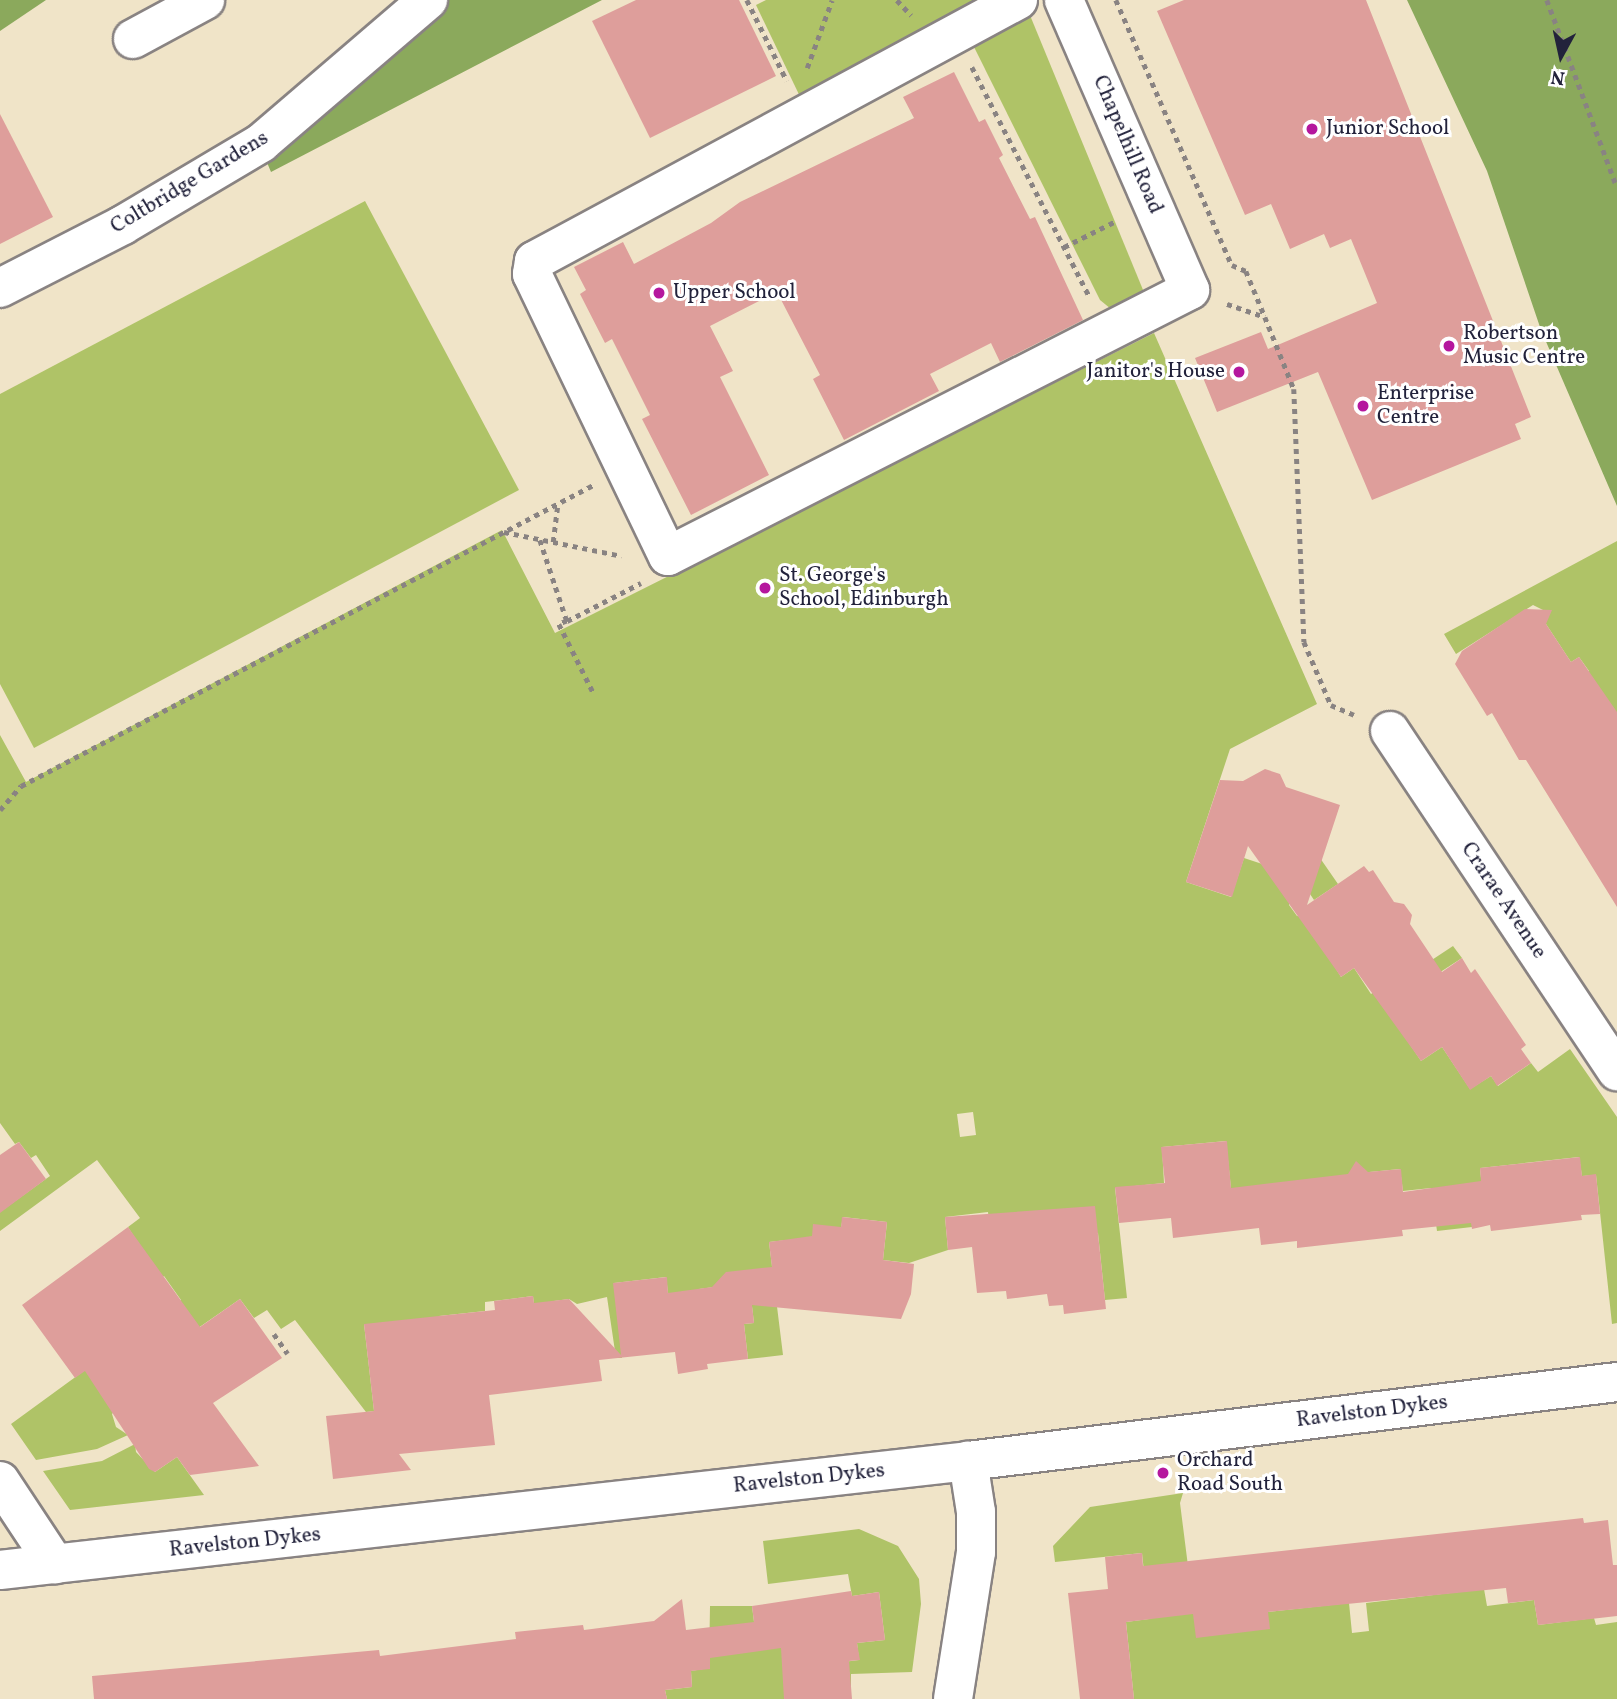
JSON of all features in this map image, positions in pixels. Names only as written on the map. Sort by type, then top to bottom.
[{"type":"street","points":[[133,38],[205,0]]},
{"type":"street","name":"Coltbridge Gardens","points":[[0,288],[123,225],[261,143],[428,0]]},
{"type":"street","points":[[1018,0],[955,34],[800,106],[541,256],[532,265],[532,274],[626,468],[662,559],[1190,290]]},
{"type":"street","name":"Chapelhill Road","points":[[1064,0],[1190,290]]},
{"type":"street","name":"Crarae Avenue","points":[[1390,731],[1617,1071]]},
{"type":"street","name":"Ravelston Dykes","points":[[0,1570],[968,1461],[1617,1382]]},
{"type":"street","points":[[953,1699],[976,1552],[976,1512],[968,1461]]},
{"type":"street","points":[[0,1481],[55,1564]]},
{"type":"path","points":[[748,0],[800,106]]},
{"type":"path","points":[[800,106],[832,0]]},
{"type":"path","points":[[1116,0],[1231,265],[1246,271],[1294,388],[1304,642],[1331,705],[1390,731]]},
{"type":"path","points":[[1547,0],[1617,187]]},
{"type":"path","points":[[955,34],[1108,331]]},
{"type":"path","points":[[1064,247],[1152,203]]},
{"type":"path","points":[[1190,290],[1265,317]]},
{"type":"path","points":[[0,810],[21,786],[626,468]]},
{"type":"path","points":[[553,542],[558,503]]},
{"type":"path","points":[[503,532],[662,559]]},
{"type":"path","points":[[540,540],[566,621]]},
{"type":"path","points":[[594,694],[559,624],[643,582],[662,559]]},
{"type":"path","points":[[274,1334],[288,1353]]},
{"type":"green space","points":[[0,0],[46,0],[0,31]]},
{"type":"green space","points":[[449,0],[602,0],[271,172],[263,153],[427,24]]},
{"type":"green space","points":[[766,0],[1003,0],[805,107],[756,5]]},
{"type":"green space","points":[[1407,0],[1617,0],[1617,506],[1541,330],[1487,171]]},
{"type":"green space","points":[[1027,8],[1148,302],[1111,309],[1100,300],[974,47]]},
{"type":"green space","points":[[365,201],[519,490],[34,748],[0,684],[0,394]]},
{"type":"green space","points":[[1154,333],[1317,704],[1230,749],[1186,882],[1231,897],[1244,858],[1295,875],[1320,858],[1338,884],[1314,900],[1306,888],[1291,897],[1289,905],[1297,916],[1304,917],[1341,977],[1354,968],[1371,994],[1400,974],[1403,979],[1453,946],[1462,958],[1428,980],[1403,1034],[1421,1061],[1442,1047],[1470,1089],[1491,1076],[1498,1086],[1531,1063],[1538,1072],[1570,1049],[1617,1117],[1617,1323],[1612,1324],[1596,1175],[1582,1176],[1579,1157],[1480,1168],[1482,1188],[1472,1227],[1437,1231],[1431,1188],[1403,1191],[1400,1169],[1349,1174],[1235,1226],[1226,1141],[1162,1147],[1164,1183],[1115,1188],[1127,1298],[1105,1300],[1098,1233],[989,1222],[988,1212],[945,1217],[948,1250],[909,1263],[883,1260],[887,1222],[843,1217],[841,1227],[809,1266],[787,1240],[769,1242],[783,1355],[748,1359],[744,1324],[754,1323],[751,1298],[714,1287],[699,1289],[670,1307],[666,1277],[614,1283],[622,1358],[616,1358],[607,1297],[577,1304],[569,1299],[554,1301],[536,1321],[533,1296],[485,1302],[485,1311],[439,1316],[441,1340],[364,1324],[374,1411],[366,1412],[295,1320],[281,1329],[267,1310],[254,1318],[240,1299],[165,1351],[112,1414],[116,1427],[128,1435],[97,1449],[36,1460],[11,1424],[181,1300],[164,1276],[160,1279],[128,1227],[140,1218],[97,1160],[0,1231],[0,1212],[50,1176],[36,1155],[31,1158],[19,1142],[15,1144],[0,1123],[0,735],[26,782],[502,530],[555,633]],"holes":[[[973,1112],[976,1135],[960,1137],[957,1114]]]},
{"type":"green space","points":[[1617,541],[1617,724],[1504,727],[1589,671],[1579,657],[1571,662],[1546,624],[1543,610],[1533,605],[1456,654],[1444,634]]},
{"type":"green space","points":[[135,1444],[136,1452],[155,1472],[177,1457],[204,1495],[70,1510],[43,1471],[102,1461]]},
{"type":"green space","points":[[1183,1493],[1180,1503],[1197,1637],[1268,1612],[1349,1603],[1352,1633],[1369,1631],[1366,1603],[1484,1589],[1487,1606],[1534,1600],[1538,1625],[1594,1618],[1596,1625],[1617,1622],[1617,1699],[1134,1699],[1126,1622],[1149,1619],[1142,1553],[1055,1562],[1053,1546],[1090,1507]]},
{"type":"green space","points":[[859,1529],[898,1546],[919,1579],[921,1604],[912,1672],[851,1674],[851,1693],[784,1699],[667,1699],[665,1690],[692,1687],[691,1671],[709,1668],[710,1606],[752,1606],[756,1638],[835,1663],[859,1660],[857,1643],[885,1640],[879,1592],[852,1596],[848,1574],[768,1584],[763,1541]]},
{"type":"building","points":[[636,0],[739,0],[776,76],[650,138],[592,21]]},
{"type":"building","points":[[1184,0],[1366,0],[1531,417],[1515,424],[1521,439],[1372,500],[1318,372],[1217,412],[1195,358],[1261,332],[1268,349],[1377,303],[1351,239],[1330,248],[1324,234],[1290,249],[1271,204],[1245,215],[1157,11]]},
{"type":"building","name":"Upper School","points":[[954,72],[979,122],[985,119],[1003,155],[999,158],[1030,219],[1035,217],[1083,320],[1000,362],[991,343],[930,374],[939,391],[844,440],[813,379],[820,375],[777,292],[710,326],[733,371],[720,377],[769,475],[691,515],[642,419],[650,415],[612,339],[605,343],[580,294],[586,290],[574,267],[623,242],[634,264],[711,223],[740,202],[914,118],[903,97]]},
{"type":"building","points":[[0,114],[53,217],[0,244]]},
{"type":"building","points":[[1525,609],[1552,610],[1546,624],[1571,662],[1579,657],[1617,712],[1617,907],[1526,760],[1519,760],[1492,713],[1487,716],[1455,664],[1462,651]]},
{"type":"building","points":[[1265,769],[1280,774],[1286,787],[1340,805],[1307,905],[1364,866],[1369,872],[1373,870],[1394,902],[1404,904],[1412,915],[1410,924],[1442,972],[1462,958],[1471,973],[1475,969],[1526,1045],[1521,1049],[1531,1063],[1497,1086],[1491,1076],[1470,1090],[1442,1047],[1421,1061],[1354,968],[1341,977],[1248,846],[1232,897],[1186,882],[1220,780],[1243,781]]},
{"type":"building","points":[[1227,1141],[1231,1188],[1348,1174],[1356,1161],[1368,1172],[1401,1169],[1403,1192],[1481,1181],[1480,1168],[1580,1157],[1582,1176],[1596,1174],[1600,1214],[1581,1215],[1582,1220],[1491,1231],[1490,1225],[1472,1229],[1471,1223],[1402,1230],[1403,1236],[1297,1248],[1297,1241],[1261,1245],[1259,1228],[1173,1238],[1171,1218],[1119,1223],[1115,1187],[1165,1183],[1161,1147]]},
{"type":"building","points":[[19,1142],[46,1179],[0,1213],[0,1155]]},
{"type":"building","points":[[1095,1206],[1106,1309],[1064,1314],[1063,1305],[1049,1306],[1047,1294],[1007,1299],[1006,1291],[977,1293],[972,1247],[948,1250],[945,1217]]},
{"type":"building","points":[[842,1217],[887,1222],[883,1260],[914,1264],[911,1294],[901,1319],[752,1305],[754,1323],[744,1324],[748,1359],[707,1364],[708,1369],[678,1374],[675,1352],[599,1360],[602,1381],[489,1395],[495,1445],[399,1454],[411,1470],[333,1479],[326,1416],[374,1411],[364,1324],[495,1310],[494,1301],[533,1296],[534,1303],[569,1299],[621,1355],[613,1283],[667,1277],[668,1293],[712,1287],[726,1272],[772,1267],[769,1242],[812,1236],[813,1224],[841,1227]]},
{"type":"building","points":[[128,1227],[200,1327],[240,1299],[282,1358],[213,1403],[259,1466],[190,1475],[177,1457],[155,1472],[149,1469],[85,1371],[75,1378],[22,1305]]},
{"type":"building","points":[[1583,1518],[1584,1523],[1608,1520],[1613,1565],[1617,1565],[1617,1616],[1538,1625],[1534,1600],[1508,1603],[1506,1588],[1268,1612],[1270,1629],[1196,1638],[1193,1614],[1126,1622],[1134,1699],[1080,1699],[1068,1593],[1108,1589],[1105,1557],[1142,1553],[1143,1566]]},
{"type":"building","points":[[851,1591],[852,1596],[879,1592],[885,1640],[857,1643],[860,1660],[849,1661],[852,1699],[784,1699],[781,1648],[710,1658],[710,1669],[691,1671],[692,1687],[665,1690],[667,1699],[94,1699],[92,1676],[379,1650],[380,1656],[516,1639],[515,1632],[583,1625],[584,1630],[654,1621],[682,1599],[686,1630],[754,1622],[752,1606]]},
{"type":"place","name":"Junior School","points":[[1312,129]]},
{"type":"place","name":"Upper School","points":[[659,293]]},
{"type":"place","name":"Robertson Music Centre","points":[[1449,346]]},
{"type":"place","name":"Janitor's House","points":[[1239,372]]},
{"type":"place","name":"Enterprise Centre","points":[[1363,406]]},
{"type":"place","name":"St. George's School, Edinburgh","points":[[765,588]]},
{"type":"place","name":"Orchard Road South","points":[[1163,1473]]}]
